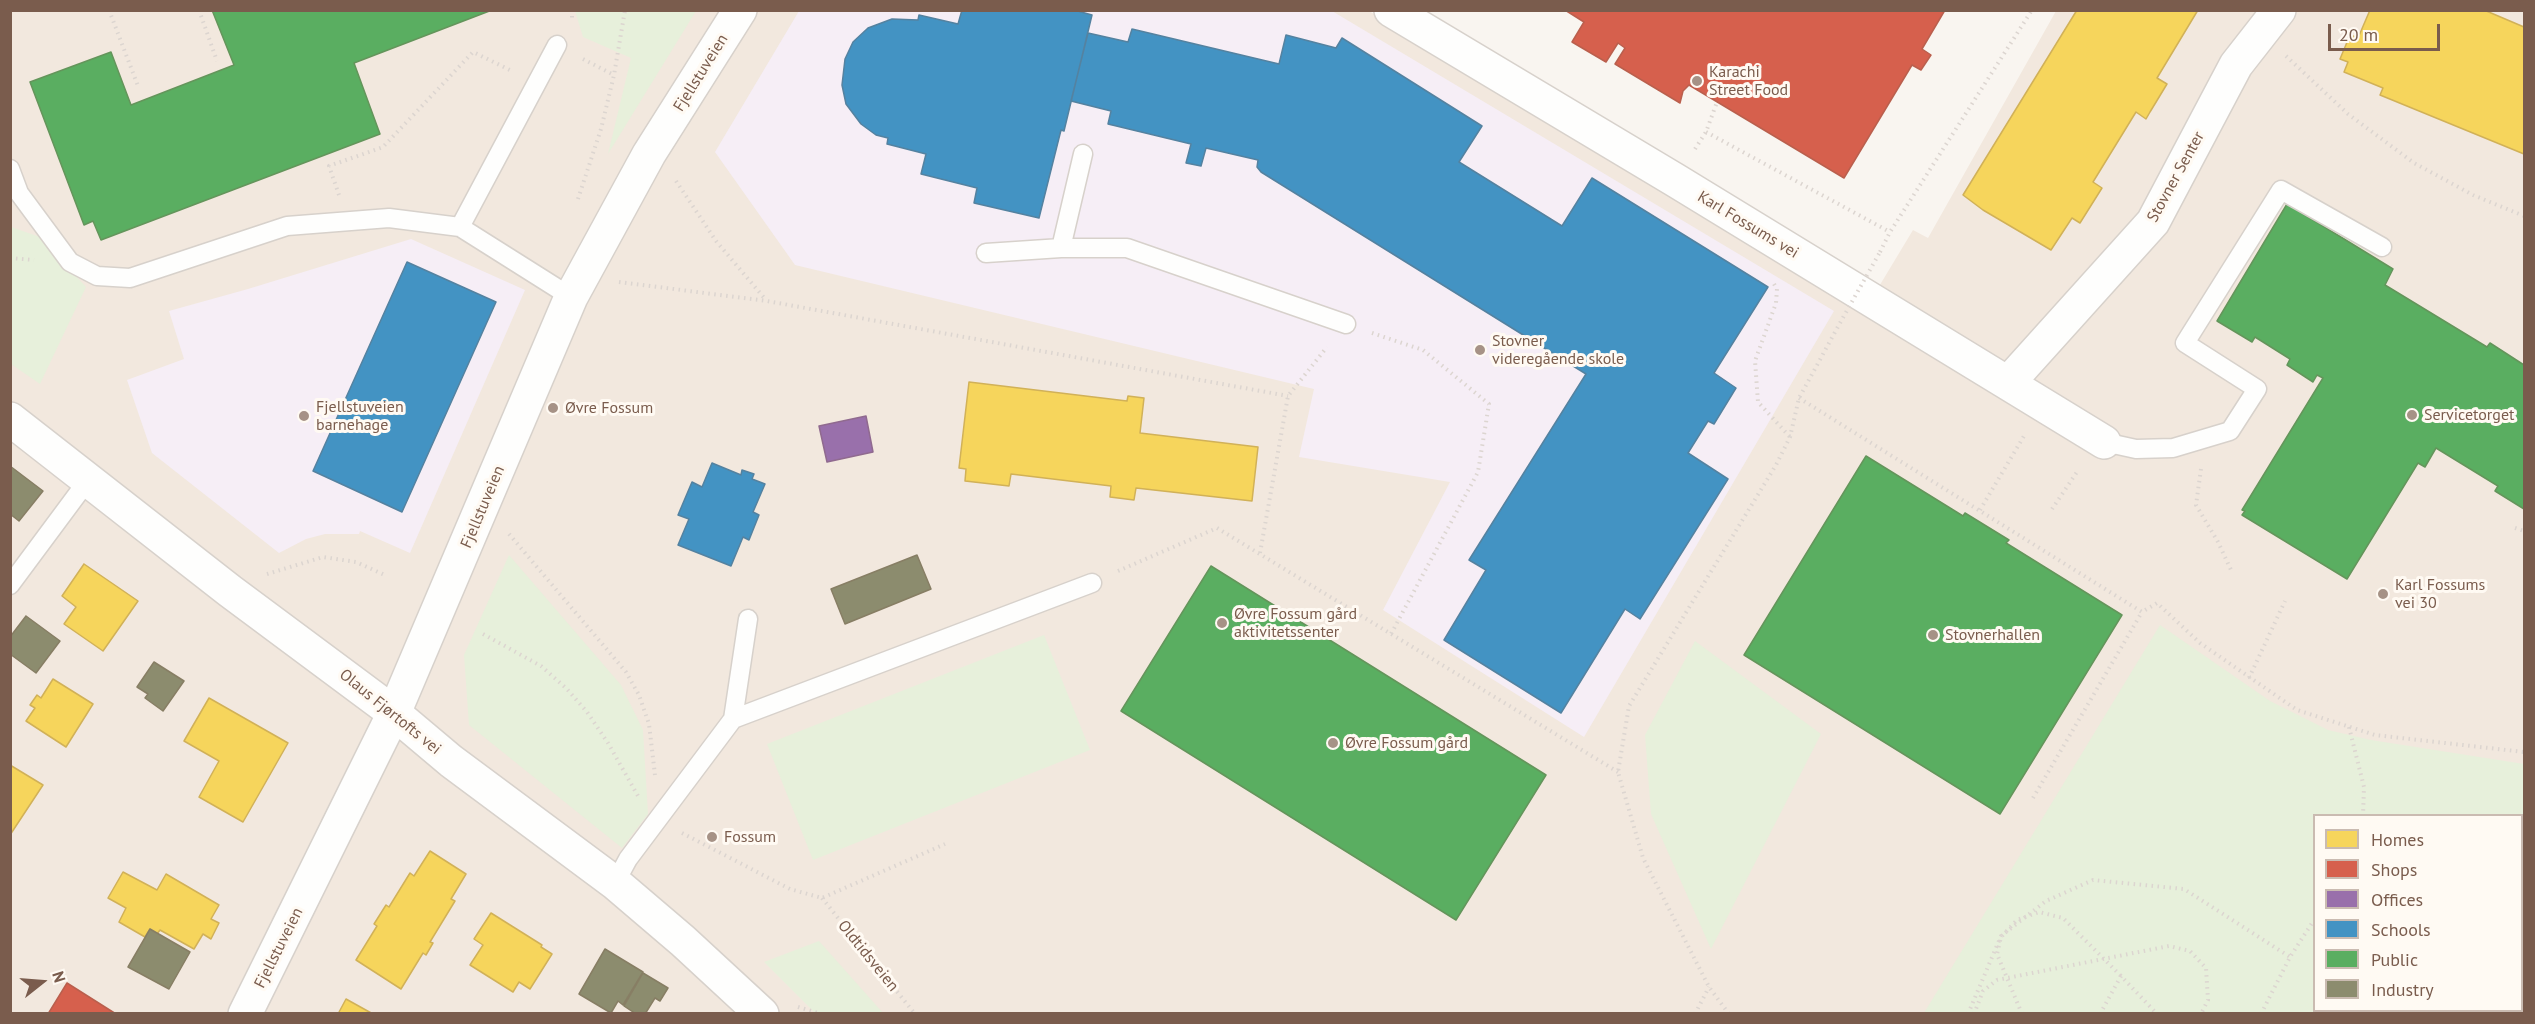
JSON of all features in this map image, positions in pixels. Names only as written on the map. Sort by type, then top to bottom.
[{"type":"street","name":"Fjellstuveien","points":[[245,1014],[394,713],[571,297],[649,154],[740,10]]},
{"type":"street","name":"Karl Fossums vei","points":[[1391,10],[2104,442]]},
{"type":"street","name":"Stovner Senter","points":[[2008,384],[2153,222],[2236,65],[2270,22]]},
{"type":"street","name":"Olaus Fjørtofts vei","points":[[10,419],[230,591],[394,713],[451,762],[615,882],[762,1014]]},
{"type":"lane","points":[[460,228],[557,45]]},
{"type":"lane","points":[[1061,248],[1083,154]]},
{"type":"lane","points":[[10,169],[19,193],[70,262],[97,276],[130,278],[287,226],[389,218],[460,228],[571,297]]},
{"type":"lane","points":[[2104,442],[2136,449],[2173,448],[2230,431],[2257,389],[2185,343],[2281,190],[2382,247]]},
{"type":"lane","points":[[986,253],[1061,248],[1127,248],[1346,324]]},
{"type":"lane","points":[[10,585],[88,480]]},
{"type":"lane","points":[[733,719],[1092,583]]},
{"type":"lane","points":[[615,882],[628,859],[733,719],[748,619]]},
{"type":"path","points":[[109,10],[138,86]]},
{"type":"path","points":[[199,10],[217,61]]},
{"type":"path","points":[[1729,1014],[1709,987],[1643,858],[1618,772],[1629,706],[1776,465],[1790,436],[1800,398],[1890,232],[2032,10]]},
{"type":"path","points":[[578,199],[601,129],[626,11]]},
{"type":"path","points":[[2270,22],[2348,114],[2414,163],[2473,195],[2524,216]]},
{"type":"path","points":[[557,45],[614,75]]},
{"type":"path","points":[[348,222],[329,166],[383,147],[473,52],[536,83]]},
{"type":"path","points":[[1675,180],[1706,132],[1717,102]]},
{"type":"path","points":[[1706,132],[1890,232]]},
{"type":"path","points":[[676,181],[716,241],[767,301]]},
{"type":"path","points":[[618,282],[767,301],[1288,396]]},
{"type":"path","points":[[1773,282],[1777,289],[1776,303],[1755,361],[1758,402],[1790,436]]},
{"type":"path","points":[[1260,553],[1288,396],[1346,324],[1423,350],[1489,404],[1478,472],[1391,634]]},
{"type":"path","points":[[1800,398],[2142,612]]},
{"type":"path","points":[[1980,510],[2026,433]]},
{"type":"path","points":[[2052,509],[2077,472]]},
{"type":"path","points":[[2196,505],[2218,542],[2232,572]]},
{"type":"path","points":[[1092,583],[1217,528],[1618,772]]},
{"type":"path","points":[[2515,528],[2524,531]]},
{"type":"path","points":[[507,532],[626,672],[639,695],[649,724],[655,762],[657,820]]},
{"type":"path","points":[[262,576],[323,557],[356,562],[387,576]]},
{"type":"path","points":[[2249,678],[2285,601]]},
{"type":"path","points":[[2033,798],[2142,612],[2157,603],[2200,643],[2297,710],[2375,735],[2524,752]]},
{"type":"path","points":[[483,634],[541,666],[566,688],[587,712],[608,743],[640,799],[657,820],[790,889],[822,898],[945,844]]},
{"type":"path","points":[[2349,727],[2364,787],[2363,814]]},
{"type":"path","points":[[1968,1014],[2001,936],[2046,901],[2093,880],[2184,889],[2290,957]]},
{"type":"path","name":"Oldtidsveien","points":[[822,898],[915,1014]]},
{"type":"path","points":[[2022,1014],[1997,954],[2001,937],[2018,920],[2038,912],[2063,918],[2157,1014]]},
{"type":"path","points":[[2261,1014],[2290,957],[2313,922]]},
{"type":"path","points":[[1974,1014],[1983,991],[1997,980],[2169,946],[2190,951],[2206,968],[2208,999],[2201,1014]]},
{"type":"path","points":[[2100,1014],[2121,976]]},
{"type":"path","points":[[1695,1014],[1709,987]]},
{"type":"path","points":[[794,1006],[822,1014]]},
{"type":"shaded area","points":[[10,11],[1369,11],[1863,313],[1913,230],[1928,238],[2056,11],[2524,11],[2524,1013],[11,1013]]},
{"type":"shaded area","name":"Stovner videregående skole","points":[[799,11],[1332,11],[1834,311],[1584,737],[1383,610],[1450,482],[1299,457],[1314,389],[795,265],[715,152]]},
{"type":"shaded area","name":"Fjellstuveien barnehage","points":[[411,239],[525,290],[410,553],[360,531],[359,534],[325,534],[306,539],[279,553],[152,453],[127,380],[184,359],[169,311]]},
{"type":"green space","points":[[575,11],[696,11],[608,154],[631,58],[583,37]]},
{"type":"green space","points":[[11,227],[40,237],[86,287],[40,384],[11,364]]},
{"type":"green space","points":[[509,555],[621,685],[643,730],[648,814],[622,848],[469,725],[464,655]]},
{"type":"green space","points":[[2160,625],[2270,701],[2328,730],[2371,740],[2524,764],[2524,1013],[1924,1013]]},
{"type":"green space","points":[[1044,635],[1090,750],[813,860],[767,744]]},
{"type":"green space","points":[[1695,641],[1821,734],[1711,949],[1651,814],[1645,735]]},
{"type":"green space","points":[[819,941],[883,1013],[815,1013],[764,962]]},
{"type":"building: Homes","points":[[2077,10],[2198,10],[2157,78],[2167,84],[2146,119],[2136,112],[2093,182],[2102,188],[2080,223],[2072,218],[2051,250],[1983,210],[1963,195]]},
{"type":"building: Homes","points":[[2370,10],[2484,10],[2524,27],[2524,154],[2380,95],[2383,88],[2344,72],[2348,62],[2340,59],[2350,35],[2358,38]]},
{"type":"building: Homes","points":[[969,382],[1127,401],[1128,396],[1144,398],[1140,433],[1258,447],[1252,501],[1136,488],[1134,500],[1110,497],[1111,486],[1011,474],[1009,486],[965,481],[966,469],[959,468]]},
{"type":"building: Homes","points":[[84,564],[138,601],[103,651],[64,624],[76,607],[62,596]]},
{"type":"building: Homes","points":[[53,679],[93,704],[66,747],[26,721],[35,708],[30,705],[37,695],[41,698]]},
{"type":"building: Homes","points":[[209,698],[288,743],[243,822],[199,797],[219,761],[184,741]]},
{"type":"building: Homes","points":[[10,765],[43,785],[10,835]]},
{"type":"building: Homes","points":[[430,851],[466,874],[451,899],[455,901],[430,942],[433,943],[426,955],[423,953],[401,989],[356,960],[377,926],[374,924],[386,905],[389,907],[410,873],[414,876]]},
{"type":"building: Homes","points":[[123,872],[157,890],[166,874],[219,905],[211,919],[219,923],[211,939],[203,934],[194,949],[160,930],[157,934],[150,929],[145,937],[119,922],[126,908],[108,898]]},
{"type":"building: Homes","points":[[491,913],[542,945],[541,947],[552,954],[530,989],[519,982],[513,992],[470,965],[483,945],[474,939]]},
{"type":"building: Homes","points":[[346,999],[373,1014],[338,1014]]},
{"type":"building: Shops","points":[[1565,10],[1945,10],[1922,49],[1931,55],[1921,70],[1912,65],[1844,178],[1689,85],[1683,91],[1680,103],[1615,64],[1625,48],[1618,43],[1606,62],[1572,42],[1584,22]]},
{"type":"building: Shops","points":[[67,983],[116,1014],[48,1014]]},
{"type":"building: Offices","points":[[866,416],[873,452],[827,462],[819,426]]},
{"type":"building: Schools","points":[[962,10],[1074,10],[1092,15],[1064,131],[1061,130],[1039,218],[974,203],[977,188],[921,174],[926,154],[887,144],[888,138],[876,135],[861,124],[846,104],[842,85],[845,59],[853,42],[868,28],[892,19],[918,20],[919,15],[958,24]]},
{"type":"building: Schools","points":[[1132,29],[1279,64],[1286,35],[1336,48],[1342,38],[1482,126],[1459,162],[1562,226],[1592,178],[1768,287],[1714,373],[1736,388],[1714,424],[1708,421],[1688,453],[1728,479],[1640,619],[1625,609],[1561,713],[1444,640],[1486,570],[1469,560],[1586,374],[1261,172],[1257,167],[1258,160],[1206,148],[1201,166],[1186,163],[1191,144],[1108,124],[1111,111],[1071,101],[1088,33],[1128,42]]},
{"type":"building: Schools","points":[[407,262],[496,302],[402,512],[313,471]]},
{"type":"building: Schools","points":[[712,463],[741,475],[742,470],[754,474],[752,479],[765,484],[753,512],[759,515],[749,540],[743,537],[731,566],[678,545],[689,519],[678,515],[692,482],[702,487]]},
{"type":"building: Public","points":[[212,10],[492,10],[354,63],[380,134],[101,240],[93,221],[84,225],[30,82],[111,52],[131,105],[234,65]]},
{"type":"building: Public","name":"Servicetorget","points":[[2287,204],[2393,269],[2385,285],[2487,347],[2490,343],[2524,365],[2524,509],[2495,491],[2498,486],[2436,448],[2425,467],[2418,463],[2347,579],[2242,515],[2245,511],[2242,510],[2323,378],[2317,375],[2313,382],[2287,365],[2290,359],[2255,337],[2252,342],[2217,321]]},
{"type":"building: Public","name":"Stovnerhallen","points":[[1866,456],[1963,516],[1965,513],[2009,540],[2006,543],[2122,615],[2000,814],[1744,655]]},
{"type":"building: Public","name":"Øvre Fossum gård","points":[[1211,566],[1546,775],[1456,920],[1121,711]]},
{"type":"building: Industry","points":[[10,466],[43,491],[19,521],[10,514]]},
{"type":"building: Industry","points":[[917,555],[931,589],[845,624],[831,589]]},
{"type":"building: Industry","points":[[26,616],[60,641],[36,673],[10,654],[10,637]]},
{"type":"building: Industry","points":[[154,662],[184,681],[163,711],[145,698],[148,694],[137,687]]},
{"type":"building: Industry","points":[[150,929],[190,952],[169,989],[128,967]]},
{"type":"building: Industry","points":[[605,949],[643,972],[623,1005],[618,1001],[611,1013],[579,994]]},
{"type":"building: Industry","points":[[643,973],[668,988],[660,1001],[655,998],[645,1014],[636,1014],[624,1006]]},
{"type":"place","name":"Karachi Street Food","points":[[1697,81]]},
{"type":"place","name":"Stovner videregående skole","points":[[1480,350]]},
{"type":"place","name":"Øvre Fossum","points":[[553,408]]},
{"type":"place","name":"Servicetorget","points":[[2412,415]]},
{"type":"place","name":"Fjellstuveien barnehage","points":[[304,416]]},
{"type":"place","name":"Karl Fossums vei 30","points":[[2383,594]]},
{"type":"place","name":"Øvre Fossum gård aktivitetssenter","points":[[1222,623]]},
{"type":"place","name":"Stovnerhallen","points":[[1933,635]]},
{"type":"place","name":"Øvre Fossum gård","points":[[1333,743]]},
{"type":"place","name":"Fossum","points":[[712,837]]}]
